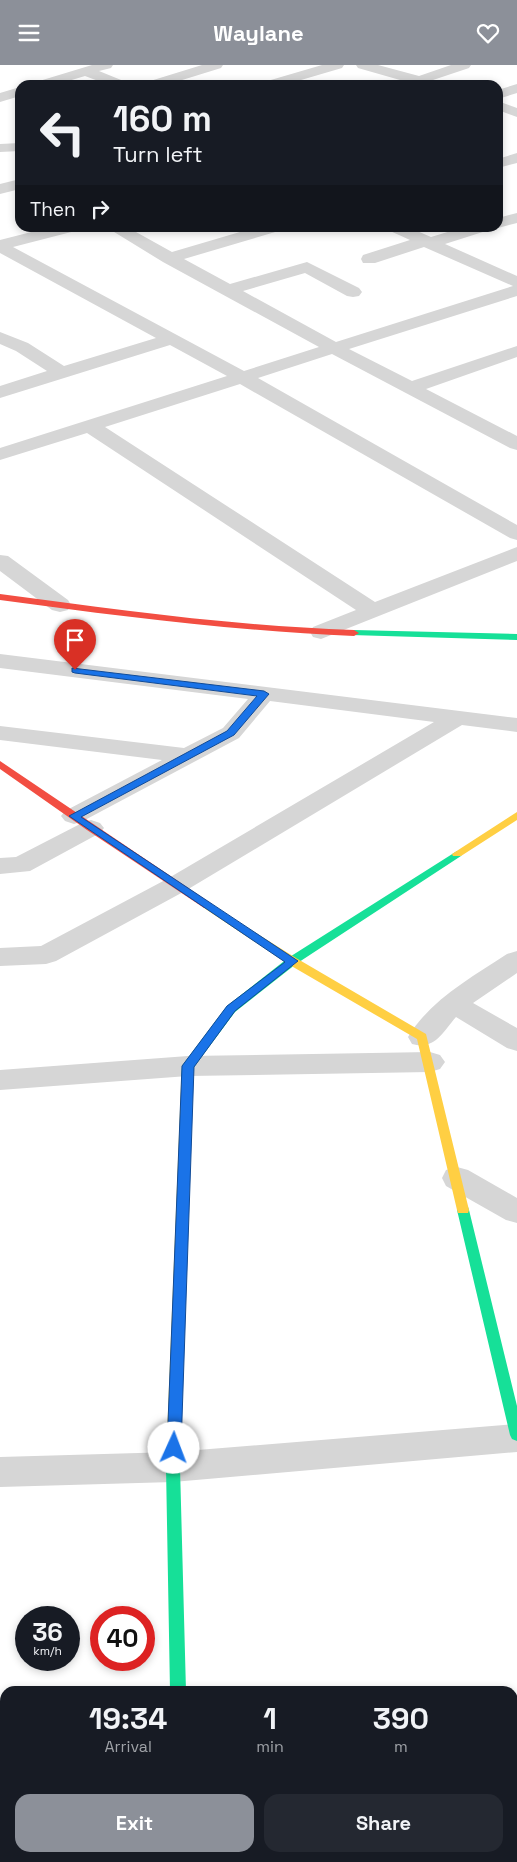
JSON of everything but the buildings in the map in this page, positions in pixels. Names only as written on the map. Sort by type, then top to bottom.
[{"type":"street","points":[[67,65],[108,80]]},
{"type":"street","points":[[57,80],[106,65]]},
{"type":"street","points":[[168,80],[216,65]]},
{"type":"street","points":[[286,80],[337,65]]},
{"type":"street","points":[[363,65],[416,80]]},
{"type":"street","points":[[423,80],[464,65]]},
{"type":"street","points":[[503,93],[517,88]]},
{"type":"street","points":[[0,98],[15,93]]},
{"type":"street","points":[[503,107],[517,113]]},
{"type":"street","points":[[503,117],[517,113]]},
{"type":"street","points":[[0,149],[15,148]]},
{"type":"street","points":[[503,162],[517,158]]},
{"type":"street","points":[[0,189],[15,185]]},
{"type":"street","points":[[503,222],[517,218]]},
{"type":"street","points":[[0,246],[54,232]]},
{"type":"street","points":[[123,232],[334,348],[517,444]]},
{"type":"street","points":[[169,258],[259,232]]},
{"type":"street","points":[[405,232],[517,282]]},
{"type":"street","points":[[369,259],[464,232]]},
{"type":"street","points":[[0,246],[242,377],[517,534]]},
{"type":"street","points":[[227,289],[307,267],[353,292]]},
{"type":"street","points":[[0,454],[517,290]]},
{"type":"street","points":[[0,337],[22,347],[62,373]]},
{"type":"street","points":[[2,390],[170,339]]},
{"type":"street","points":[[411,389],[513,355]]},
{"type":"street","points":[[90,425],[372,611]]},
{"type":"street","points":[[322,632],[517,553]]},
{"type":"street","points":[[0,561],[60,605]]},
{"type":"street","points":[[0,597],[159,619],[284,631],[517,637]]},
{"type":"street","points":[[0,661],[517,725]]},
{"type":"street","points":[[0,866],[21,865],[82,822],[188,756],[231,733],[264,694]]},
{"type":"street","points":[[0,957],[46,955],[176,885],[457,718]]},
{"type":"street","points":[[0,733],[188,756]]},
{"type":"street","points":[[0,764],[176,885],[426,1049],[517,1436],[174,1467],[0,1472]]},
{"type":"street","points":[[178,1686],[174,1467],[188,1066],[231,1009],[292,961],[517,815]]},
{"type":"street","points":[[426,1049],[453,1003],[517,960]]},
{"type":"street","points":[[453,1003],[517,1041]]},
{"type":"street","points":[[0,1080],[426,1049]]},
{"type":"street","points":[[457,1178],[517,1212]]},
{"type":"traffic: fast","points":[[354,633],[517,637]]},
{"type":"traffic: fast","points":[[187,1084],[188,1066],[231,1009],[292,961],[457,854]]},
{"type":"traffic: fast","points":[[463,1210],[517,1435]]},
{"type":"traffic: fast","points":[[174,1436],[178,1686]]},
{"type":"traffic: slow","points":[[457,854],[517,815]]},
{"type":"traffic: slow","points":[[208,906],[292,961],[422,1037],[463,1210]]},
{"type":"traffic: slow","points":[[174,1436],[187,1084]]},
{"type":"traffic: jam","points":[[0,597],[221,625],[354,633]]},
{"type":"traffic: jam","points":[[0,764],[91,828],[208,906]]},
{"type":"route","points":[[75,670],[264,694],[231,733],[74,816],[292,961],[231,1009],[188,1066],[174,1448]]}]
